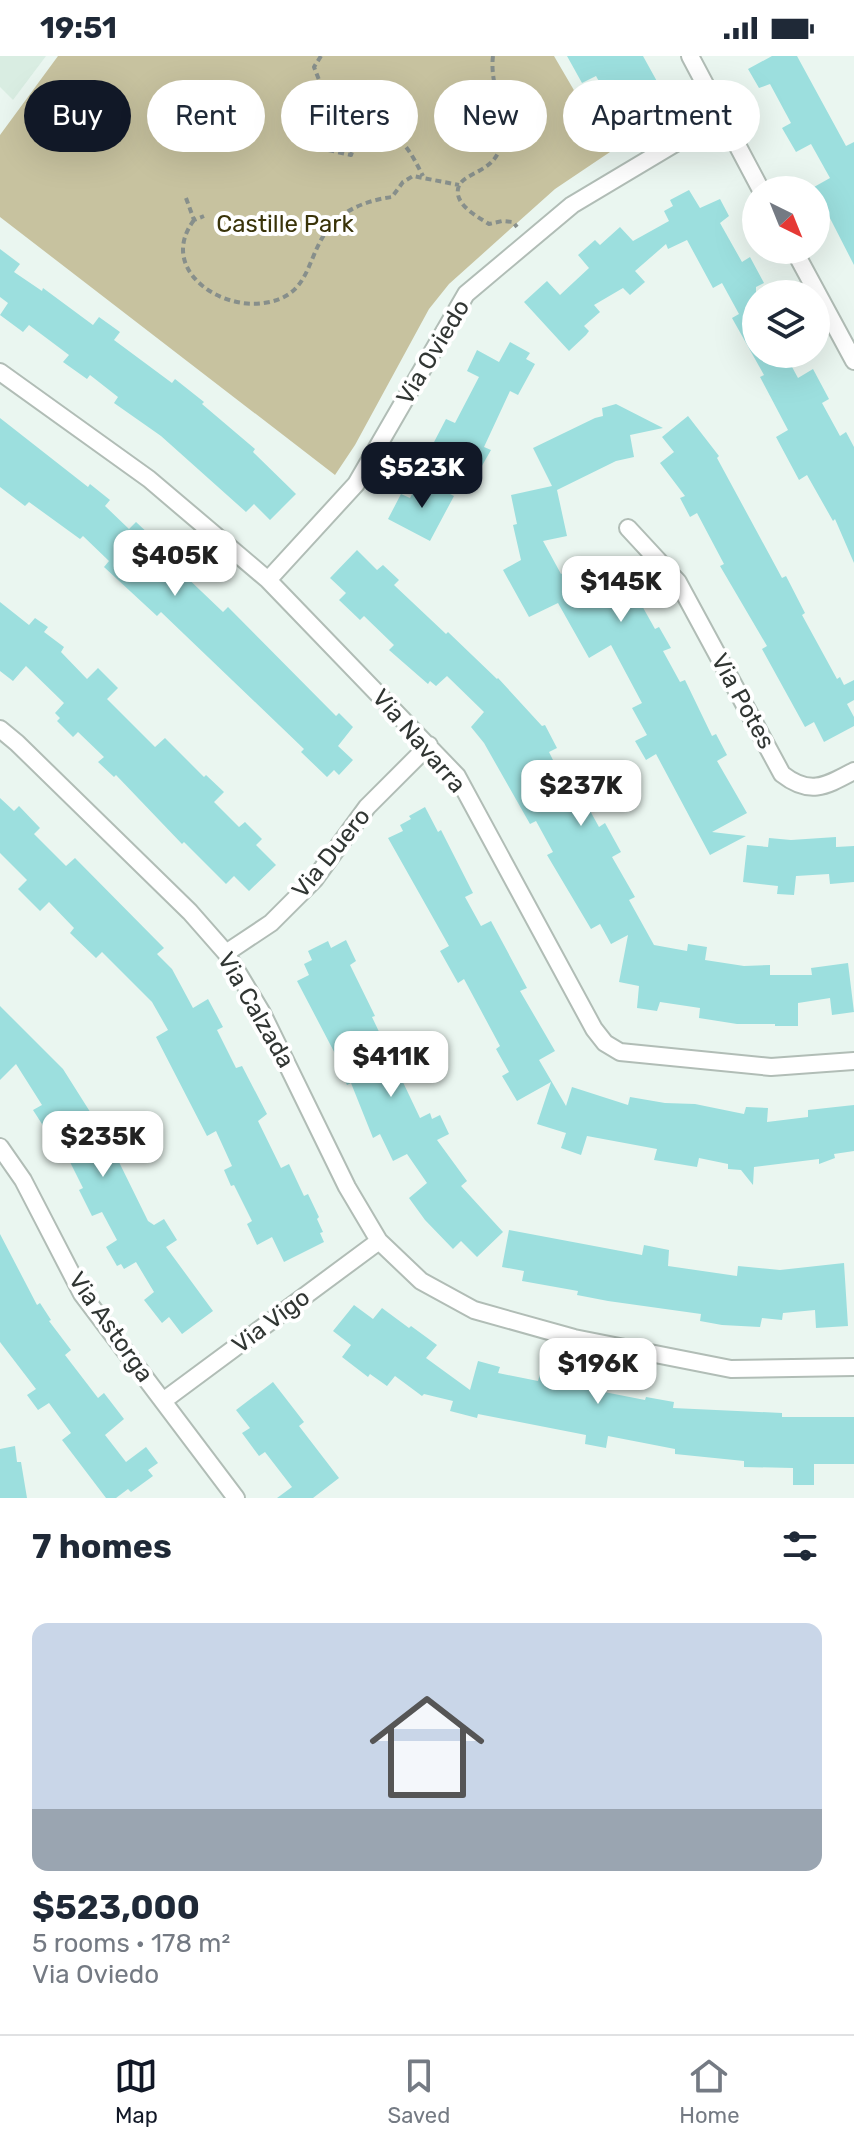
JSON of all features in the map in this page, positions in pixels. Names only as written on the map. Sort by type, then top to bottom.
[{"type":"street","points":[[690,56],[702,80]]},
{"type":"street","name":"Via Oviedo","points":[[268,580],[356,484],[466,294],[572,205],[661,152]]},
{"type":"street","points":[[740,152],[753,176]]},
{"type":"street","points":[[803,264],[847,331],[854,361]]},
{"type":"street","name":"Via Navarra","points":[[0,372],[149,479],[268,580],[457,776],[594,1029],[605,1043],[620,1052],[771,1067],[854,1061]]},
{"type":"street","name":"Via Potes","points":[[628,528],[678,582],[782,774],[797,785],[815,788],[854,771]]},
{"type":"street","name":"Via Calzada","points":[[0,729],[190,912],[226,953],[262,1013],[347,1187],[379,1241],[421,1281],[474,1310],[574,1338],[731,1369],[854,1367]]},
{"type":"street","name":"Via Duero","points":[[226,953],[271,923],[314,880],[367,807],[429,745]]},
{"type":"street","name":"Via Astorga","points":[[0,1147],[23,1180],[82,1294],[236,1498]]},
{"type":"street","name":"Via Vigo","points":[[163,1401],[379,1241]]},
{"type":"path","points":[[318,80],[314,67],[321,56]]},
{"type":"path","points":[[493,56],[491,68],[502,122],[500,147],[493,162],[482,171],[468,176],[459,185],[457,193],[460,201],[475,215],[489,224],[513,222],[530,240]]},
{"type":"path","points":[[409,152],[423,176]]},
{"type":"path","points":[[204,216],[194,220],[185,231],[182,249],[185,264],[200,286],[244,303],[264,303],[283,297],[304,282],[318,244],[329,226],[361,204],[392,197],[403,182],[413,176],[459,185]]},
{"type":"path","points":[[186,198],[194,220]]},
{"type":"shaded area","points":[[0,56],[46,56],[28,80],[24,80],[24,85],[13,100],[0,87]]},
{"type":"green space","name":"Castille Park","points":[[58,56],[554,56],[568,80],[563,80],[563,152],[610,152],[555,189],[449,284],[429,309],[355,445],[335,475],[0,217],[0,135],[24,102],[24,152],[131,152],[131,80],[40,80]]},
{"type":"building","points":[[567,56],[643,56],[656,80],[598,80],[596,76],[580,80]]},
{"type":"building","points":[[772,56],[797,56],[846,146],[854,142],[854,265],[830,218],[830,176],[811,144],[796,152],[782,128],[791,123],[770,84],[760,88],[760,80],[754,80],[748,69]]},
{"type":"building","points":[[689,190],[700,208],[720,199],[729,216],[720,223],[742,264],[754,264],[762,280],[742,280],[742,336],[732,318],[739,314],[722,283],[713,288],[687,240],[668,249],[666,244],[635,271],[645,282],[630,295],[623,288],[594,305],[600,312],[584,326],[589,331],[569,351],[524,302],[547,281],[560,295],[589,268],[578,255],[595,240],[600,245],[620,227],[633,241],[669,221],[664,211],[673,206],[670,200]]},
{"type":"building","points":[[0,249],[20,264],[14,272],[42,291],[43,288],[93,325],[99,317],[120,332],[114,340],[172,383],[175,379],[204,402],[202,404],[255,449],[253,452],[296,494],[270,520],[254,504],[246,512],[161,436],[114,403],[118,397],[90,375],[87,379],[63,362],[69,355],[29,325],[23,332],[0,315],[8,303],[0,297]]},
{"type":"building","points":[[510,342],[530,353],[526,359],[535,364],[518,395],[510,391],[484,447],[491,450],[479,471],[433,444],[446,419],[455,423],[479,377],[467,371],[477,350],[499,362]]},
{"type":"building","points":[[760,368],[793,368],[798,378],[813,369],[829,399],[822,403],[840,436],[846,432],[854,447],[854,563],[835,519],[833,521],[807,475],[799,480],[776,437],[788,430],[760,377],[764,375]]},
{"type":"building","points":[[616,404],[663,428],[630,435],[634,457],[616,461],[557,490],[567,536],[543,541],[561,574],[582,563],[599,594],[612,587],[620,603],[636,595],[655,629],[659,627],[671,648],[663,651],[680,682],[685,680],[712,736],[716,734],[727,755],[717,761],[747,813],[712,832],[746,836],[710,855],[656,754],[646,760],[635,741],[647,735],[632,708],[642,703],[611,645],[589,658],[558,603],[529,617],[503,570],[521,560],[513,525],[517,524],[511,495],[552,486],[533,448],[603,416],[602,408]]},
{"type":"building","points":[[688,416],[719,456],[717,458],[782,578],[786,576],[805,613],[802,615],[837,679],[840,677],[844,685],[854,680],[854,700],[847,704],[854,717],[854,726],[824,742],[814,722],[805,727],[762,649],[767,646],[720,566],[724,564],[697,513],[690,517],[680,498],[685,496],[660,463],[674,452],[662,437]]},
{"type":"building","points":[[0,418],[88,487],[90,484],[110,500],[105,506],[129,529],[136,522],[183,566],[179,570],[223,612],[228,607],[336,716],[339,713],[353,727],[338,746],[353,760],[339,775],[334,770],[327,777],[301,752],[304,749],[161,612],[157,616],[104,567],[109,561],[83,536],[80,539],[29,502],[25,506],[0,487]]},
{"type":"building","points":[[420,479],[454,496],[430,541],[388,519],[401,494],[410,498]]},
{"type":"building","points":[[357,550],[377,570],[383,565],[399,580],[394,585],[498,678],[542,726],[545,725],[557,748],[549,752],[564,782],[572,778],[599,827],[605,823],[621,852],[612,857],[635,897],[629,900],[654,945],[687,951],[688,944],[707,947],[705,960],[744,966],[770,965],[770,975],[812,975],[811,968],[848,963],[854,1012],[832,1015],[830,998],[798,1003],[798,1026],[775,1026],[699,1018],[700,1008],[660,1002],[657,1011],[637,1008],[639,986],[619,982],[628,935],[611,944],[600,924],[591,929],[547,855],[553,852],[536,821],[530,824],[484,743],[471,727],[484,712],[447,676],[436,686],[430,681],[428,684],[389,650],[394,645],[364,616],[360,620],[339,600],[346,593],[330,578]]},
{"type":"building","points":[[0,602],[29,625],[35,618],[48,627],[44,632],[64,647],[61,652],[87,679],[98,668],[118,688],[107,699],[155,747],[165,738],[204,777],[206,775],[224,792],[214,802],[239,827],[245,822],[262,839],[256,845],[276,865],[249,891],[234,876],[226,884],[184,842],[182,844],[116,775],[114,777],[98,762],[104,757],[78,732],[73,737],[57,721],[60,718],[55,713],[64,703],[26,666],[13,681],[0,671]]},
{"type":"building","points":[[0,798],[14,811],[19,806],[40,828],[34,834],[66,866],[75,858],[164,948],[157,954],[172,969],[193,1008],[208,999],[223,1027],[217,1030],[236,1068],[242,1066],[267,1114],[258,1121],[281,1168],[289,1164],[304,1196],[308,1194],[319,1217],[324,1242],[284,1262],[272,1237],[257,1245],[247,1224],[252,1221],[224,1170],[232,1166],[216,1131],[207,1136],[156,1037],[168,1030],[152,1002],[102,952],[96,958],[70,933],[74,928],[49,902],[40,911],[18,889],[27,880],[0,853]]},
{"type":"building","points":[[425,807],[438,832],[441,830],[473,893],[465,897],[481,926],[491,921],[527,988],[520,991],[555,1051],[539,1060],[566,1106],[572,1087],[628,1105],[630,1097],[695,1104],[744,1114],[746,1107],[768,1108],[767,1122],[808,1117],[808,1110],[854,1105],[854,1151],[834,1154],[835,1158],[819,1164],[819,1159],[754,1167],[753,1185],[741,1170],[728,1169],[728,1164],[699,1158],[697,1167],[654,1160],[657,1149],[587,1136],[581,1155],[561,1148],[566,1133],[537,1124],[551,1082],[517,1101],[502,1076],[509,1072],[496,1049],[500,1046],[464,979],[458,983],[440,951],[449,946],[388,838],[403,831],[400,825]]},
{"type":"building","points":[[836,837],[836,847],[854,846],[854,882],[830,884],[829,874],[796,876],[794,895],[777,894],[778,886],[743,882],[747,845],[768,847],[769,838]]},
{"type":"building","points":[[346,940],[356,961],[350,965],[420,1118],[430,1113],[432,1119],[440,1115],[449,1134],[437,1140],[467,1181],[461,1186],[503,1232],[477,1257],[461,1241],[453,1249],[409,1198],[427,1183],[407,1154],[393,1161],[380,1134],[373,1138],[351,1083],[347,1085],[338,1066],[341,1065],[297,981],[309,975],[304,964],[312,960],[308,951],[328,941],[331,948]]},
{"type":"building","points":[[0,1006],[63,1069],[99,1126],[106,1123],[123,1157],[118,1160],[148,1221],[154,1225],[164,1219],[177,1240],[166,1247],[213,1311],[182,1334],[169,1317],[162,1323],[144,1300],[154,1292],[136,1262],[124,1269],[121,1264],[117,1266],[106,1247],[117,1240],[102,1212],[92,1216],[79,1190],[83,1188],[55,1132],[49,1135],[33,1110],[42,1105],[16,1064],[0,1080]]},
{"type":"building","points":[[509,1230],[642,1255],[644,1245],[669,1250],[668,1266],[737,1276],[738,1266],[780,1270],[844,1263],[848,1326],[816,1328],[815,1310],[783,1313],[782,1320],[762,1318],[760,1327],[722,1325],[700,1321],[701,1314],[608,1301],[577,1295],[578,1291],[522,1281],[524,1271],[502,1267]]},
{"type":"building","points":[[0,1234],[37,1305],[40,1303],[71,1350],[65,1355],[98,1398],[104,1393],[124,1419],[105,1435],[126,1462],[146,1447],[158,1463],[148,1470],[153,1476],[131,1492],[128,1489],[116,1498],[106,1498],[62,1440],[71,1433],[49,1403],[38,1410],[27,1395],[36,1389],[0,1342]]},
{"type":"building","points":[[354,1305],[373,1319],[382,1308],[437,1345],[426,1358],[470,1390],[478,1361],[500,1367],[498,1373],[538,1381],[540,1374],[559,1378],[558,1383],[645,1400],[646,1397],[674,1402],[673,1408],[782,1413],[782,1417],[854,1417],[854,1464],[814,1464],[814,1485],[793,1485],[793,1468],[744,1467],[744,1461],[675,1454],[675,1449],[608,1436],[606,1448],[585,1444],[586,1435],[450,1411],[453,1401],[422,1396],[395,1376],[387,1386],[370,1374],[368,1377],[342,1357],[351,1345],[333,1331]]},
{"type":"building","points":[[273,1382],[304,1422],[299,1426],[339,1478],[313,1498],[277,1498],[292,1487],[265,1452],[259,1456],[242,1433],[250,1428],[236,1410]]},
{"type":"building","points":[[15,1446],[27,1498],[0,1498],[0,1449]]}]
